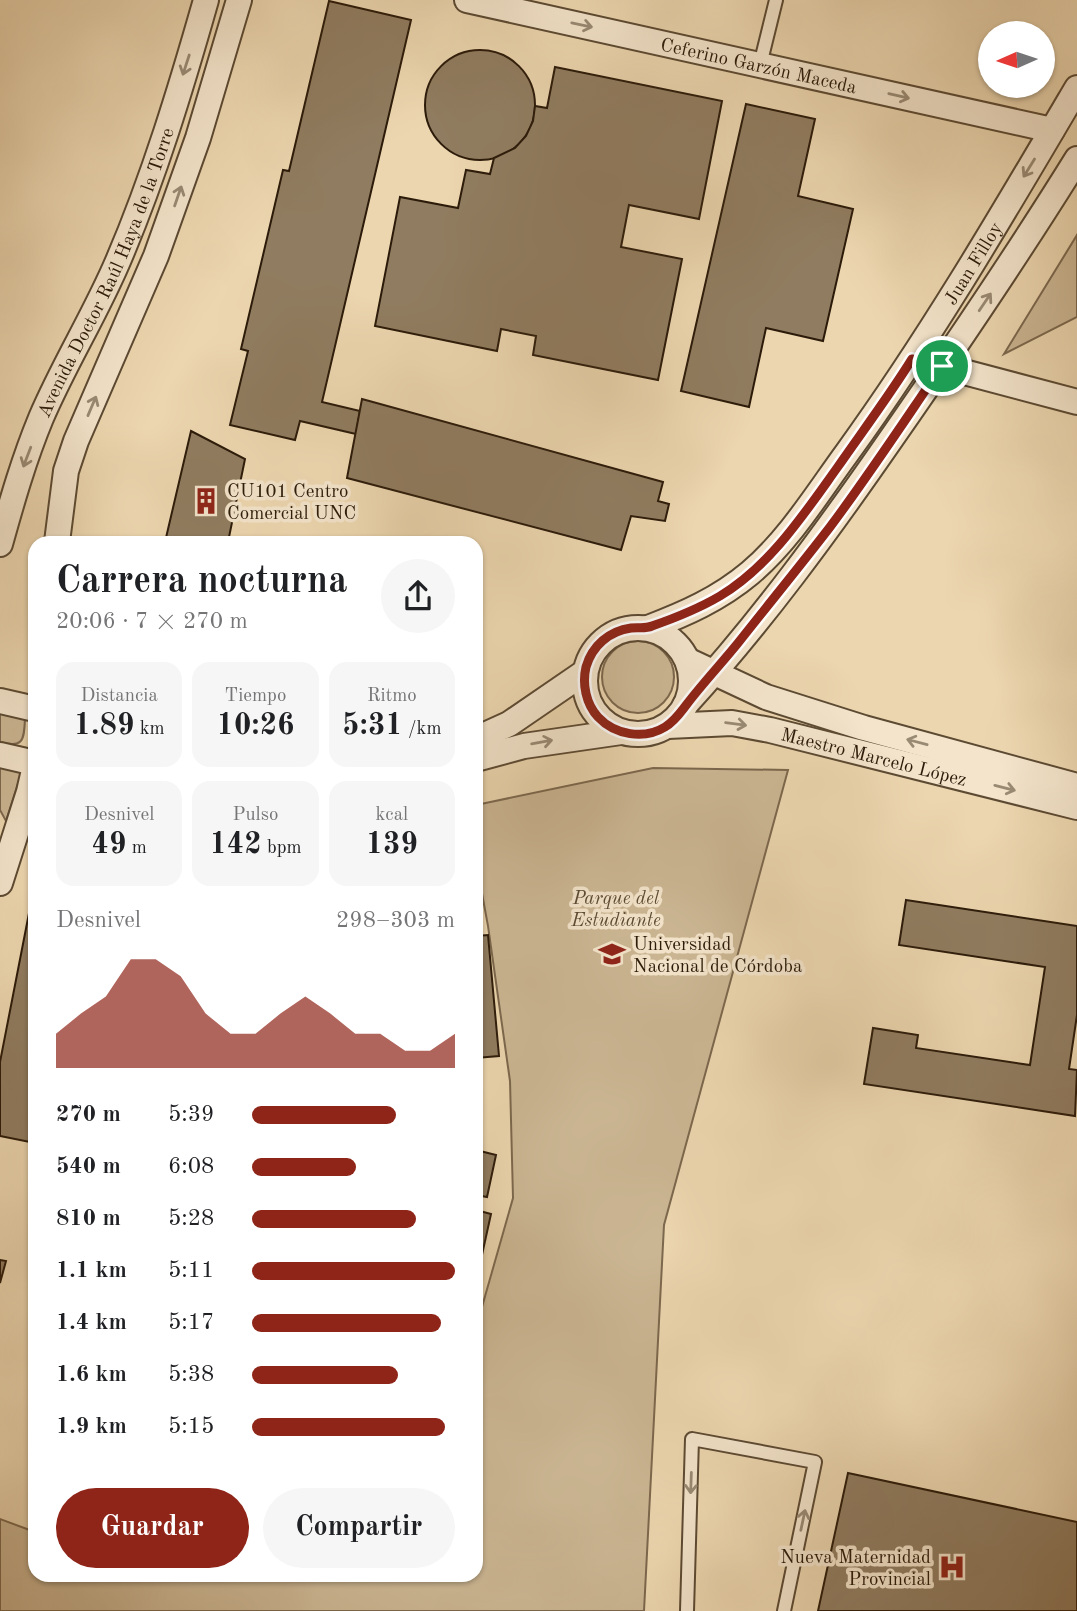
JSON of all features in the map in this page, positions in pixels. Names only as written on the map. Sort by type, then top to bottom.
[{"type":"street","name":"Avenida Doctor Raúl Haya de la Torre","points":[[0,544],[19,476],[42,416],[117,264],[132,225],[168,123],[206,0]]},
{"type":"street","name":"Avenida Doctor Raúl Haya de la Torre","points":[[58,536],[66,471],[76,441],[156,256],[198,138],[239,0]]},
{"type":"street","name":"Ceferino Garzón Maceda","points":[[467,0],[1052,130]]},
{"type":"street","name":"Juan Filloy","points":[[648,628],[687,613],[722,595],[773,550],[796,525],[892,391],[1077,88]]},
{"type":"street","name":"Juan Filloy","points":[[686,704],[714,674],[830,526],[942,366],[1077,159]]},
{"type":"street","points":[[912,359],[1077,402]]},
{"type":"street","points":[[483,758],[524,746],[621,732],[646,734],[668,726],[686,704],[691,682],[687,660],[671,639],[648,628],[634,627],[607,637],[589,658],[585,672],[584,687],[589,702],[608,726],[621,732]]},
{"type":"street","name":"Maestro Marcelo López","points":[[687,660],[766,697],[852,724],[1077,786]]},
{"type":"street","points":[[483,736],[509,724],[585,672]]},
{"type":"street","points":[[0,701],[28,707]]},
{"type":"street","name":"Maestro Marcelo López","points":[[668,726],[732,723],[770,730],[1077,807]]},
{"type":"street","points":[[0,755],[28,763]]},
{"type":"street","points":[[2,868],[28,795]]},
{"type":"lane","points":[[760,65],[776,0]]},
{"type":"lane","points":[[687,1611],[692,1439],[815,1462],[784,1611]]},
{"type":"green space","points":[[1077,235],[1077,317],[1004,354]]},
{"type":"green space","points":[[645,641],[664,651],[672,663],[672,691],[664,703],[652,711],[631,713],[612,703],[604,691],[602,670],[612,651],[624,643]]},
{"type":"green space","points":[[0,709],[25,719],[23,738],[18,743],[0,742]]},
{"type":"green space","points":[[0,764],[22,771],[6,821],[0,810]]},
{"type":"green space","name":"Parque del Estudiante","points":[[653,768],[788,770],[664,1225],[644,1611],[0,1611],[0,1519],[28,1529],[28,1582],[483,1582],[483,1303],[513,1198],[510,1081],[483,899],[483,804]]},
{"type":"building","points":[[329,1],[411,20],[322,402],[360,411],[356,434],[300,421],[295,440],[230,425],[248,351],[241,349],[283,170],[289,171]]},
{"type":"building","points":[[480,50],[501,55],[519,66],[530,84],[535,105],[530,126],[519,144],[501,155],[480,160],[459,155],[441,144],[430,126],[425,105],[430,84],[441,66],[459,55]]},
{"type":"building","points":[[555,67],[722,101],[699,219],[629,205],[621,247],[682,259],[658,380],[533,355],[536,336],[501,329],[497,351],[375,326],[400,197],[458,208],[466,170],[490,174],[494,158],[515,148],[526,136],[533,121],[535,106],[547,108]]},
{"type":"building","points":[[746,104],[815,119],[798,196],[853,209],[823,341],[766,328],[749,407],[681,391]]},
{"type":"building","points":[[362,399],[663,482],[658,501],[669,504],[665,521],[631,516],[621,550],[347,478]]},
{"type":"building","name":"CU101 Centro Comercial UNC","points":[[191,431],[245,459],[229,536],[166,536]]},
{"type":"building","points":[[906,900],[1077,926],[1077,1015],[1069,1069],[1077,1070],[1075,1116],[864,1084],[873,1028],[918,1035],[916,1048],[1030,1065],[1045,967],[899,945]]},
{"type":"building","points":[[28,918],[28,1142],[0,1136],[0,1062]]},
{"type":"building","points":[[483,935],[488,935],[499,1056],[483,1057]]},
{"type":"building","points":[[483,1152],[496,1155],[487,1197],[483,1196]]},
{"type":"building","points":[[483,1212],[491,1214],[483,1250]]},
{"type":"building","points":[[0,1260],[6,1261],[0,1283]]},
{"type":"building","name":"Nueva Maternidad Provincial","points":[[848,1473],[1077,1522],[1077,1611],[818,1611]]},
{"type":"place","name":"CU101 Centro Comercial UNC","points":[[206,501]]},
{"type":"place","name":"Universidad Nacional de Córdoba","points":[[612,954]]},
{"type":"place","name":"Nueva Maternidad Provincial","points":[[952,1567]]},
{"type":"route","points":[[912,359],[942,366],[830,526],[678,716],[668,726],[646,734],[633,735],[608,726],[589,702],[584,687],[589,658],[597,646],[620,630],[648,628],[687,613],[722,595],[752,571],[796,525],[912,359]]}]
